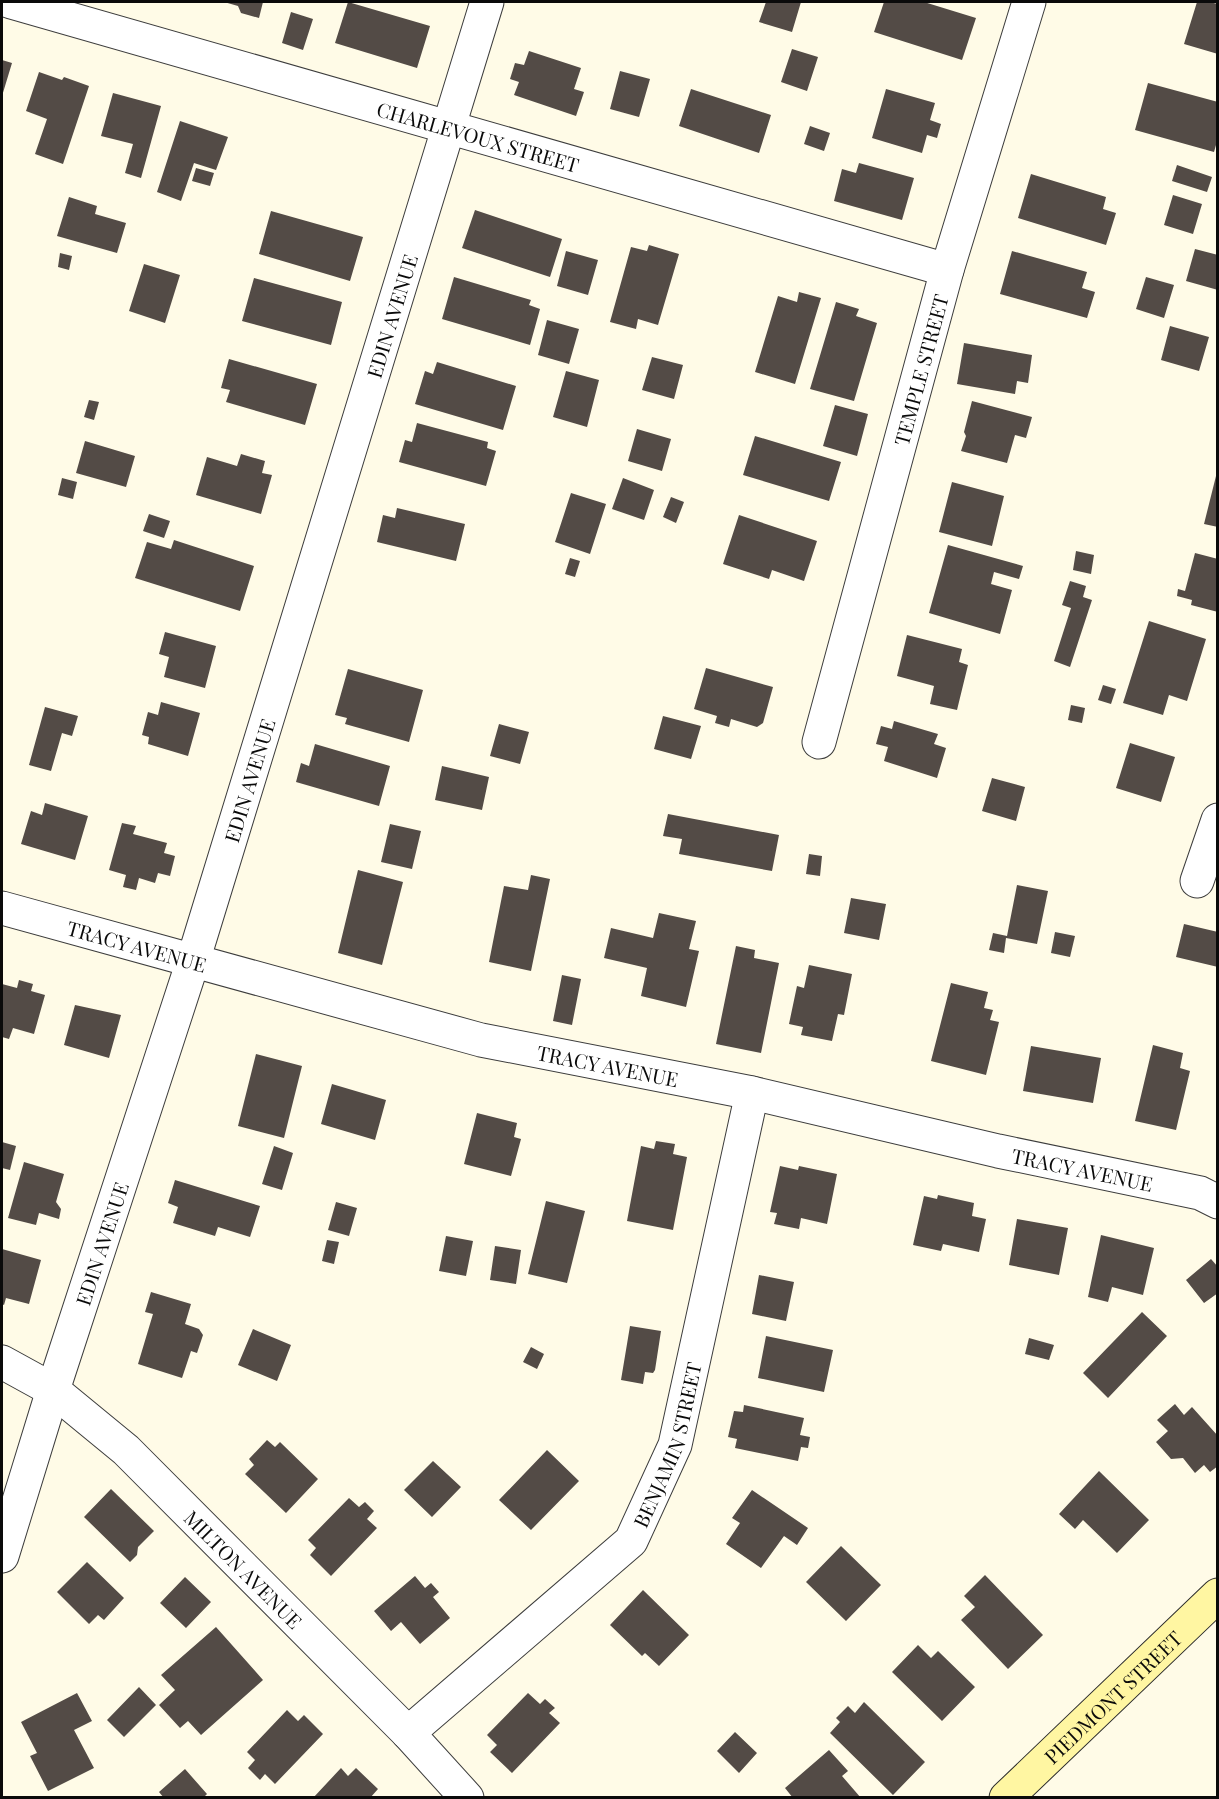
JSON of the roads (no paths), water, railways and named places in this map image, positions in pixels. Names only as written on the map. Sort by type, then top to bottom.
[{"type":"street","name":"CHARLEVOUX STREET","points":[[11,2],[947,270]]},
{"type":"street","name":"EDIN AVENUE","points":[[2,1556],[53,1390],[194,961],[487,2]]},
{"type":"street","name":"TEMPLE STREET","points":[[819,742],[947,270],[1029,2]]},
{"type":"street","points":[[1197,881],[1218,820]]},
{"type":"street","name":"TRACY AVENUE","points":[[2,908],[481,1040],[752,1093],[998,1151],[1200,1193],[1218,1202]]},
{"type":"street","name":"BENJAMIN STREET","points":[[408,1733],[631,1541],[675,1445],[752,1093]]},
{"type":"street","name":"MILTON AVENUE","points":[[2,1362],[53,1390],[126,1450],[408,1733],[467,1797]]},
{"type":"street","name":"PIEDMONT STREET","points":[[1006,1797],[1218,1595]]}]
